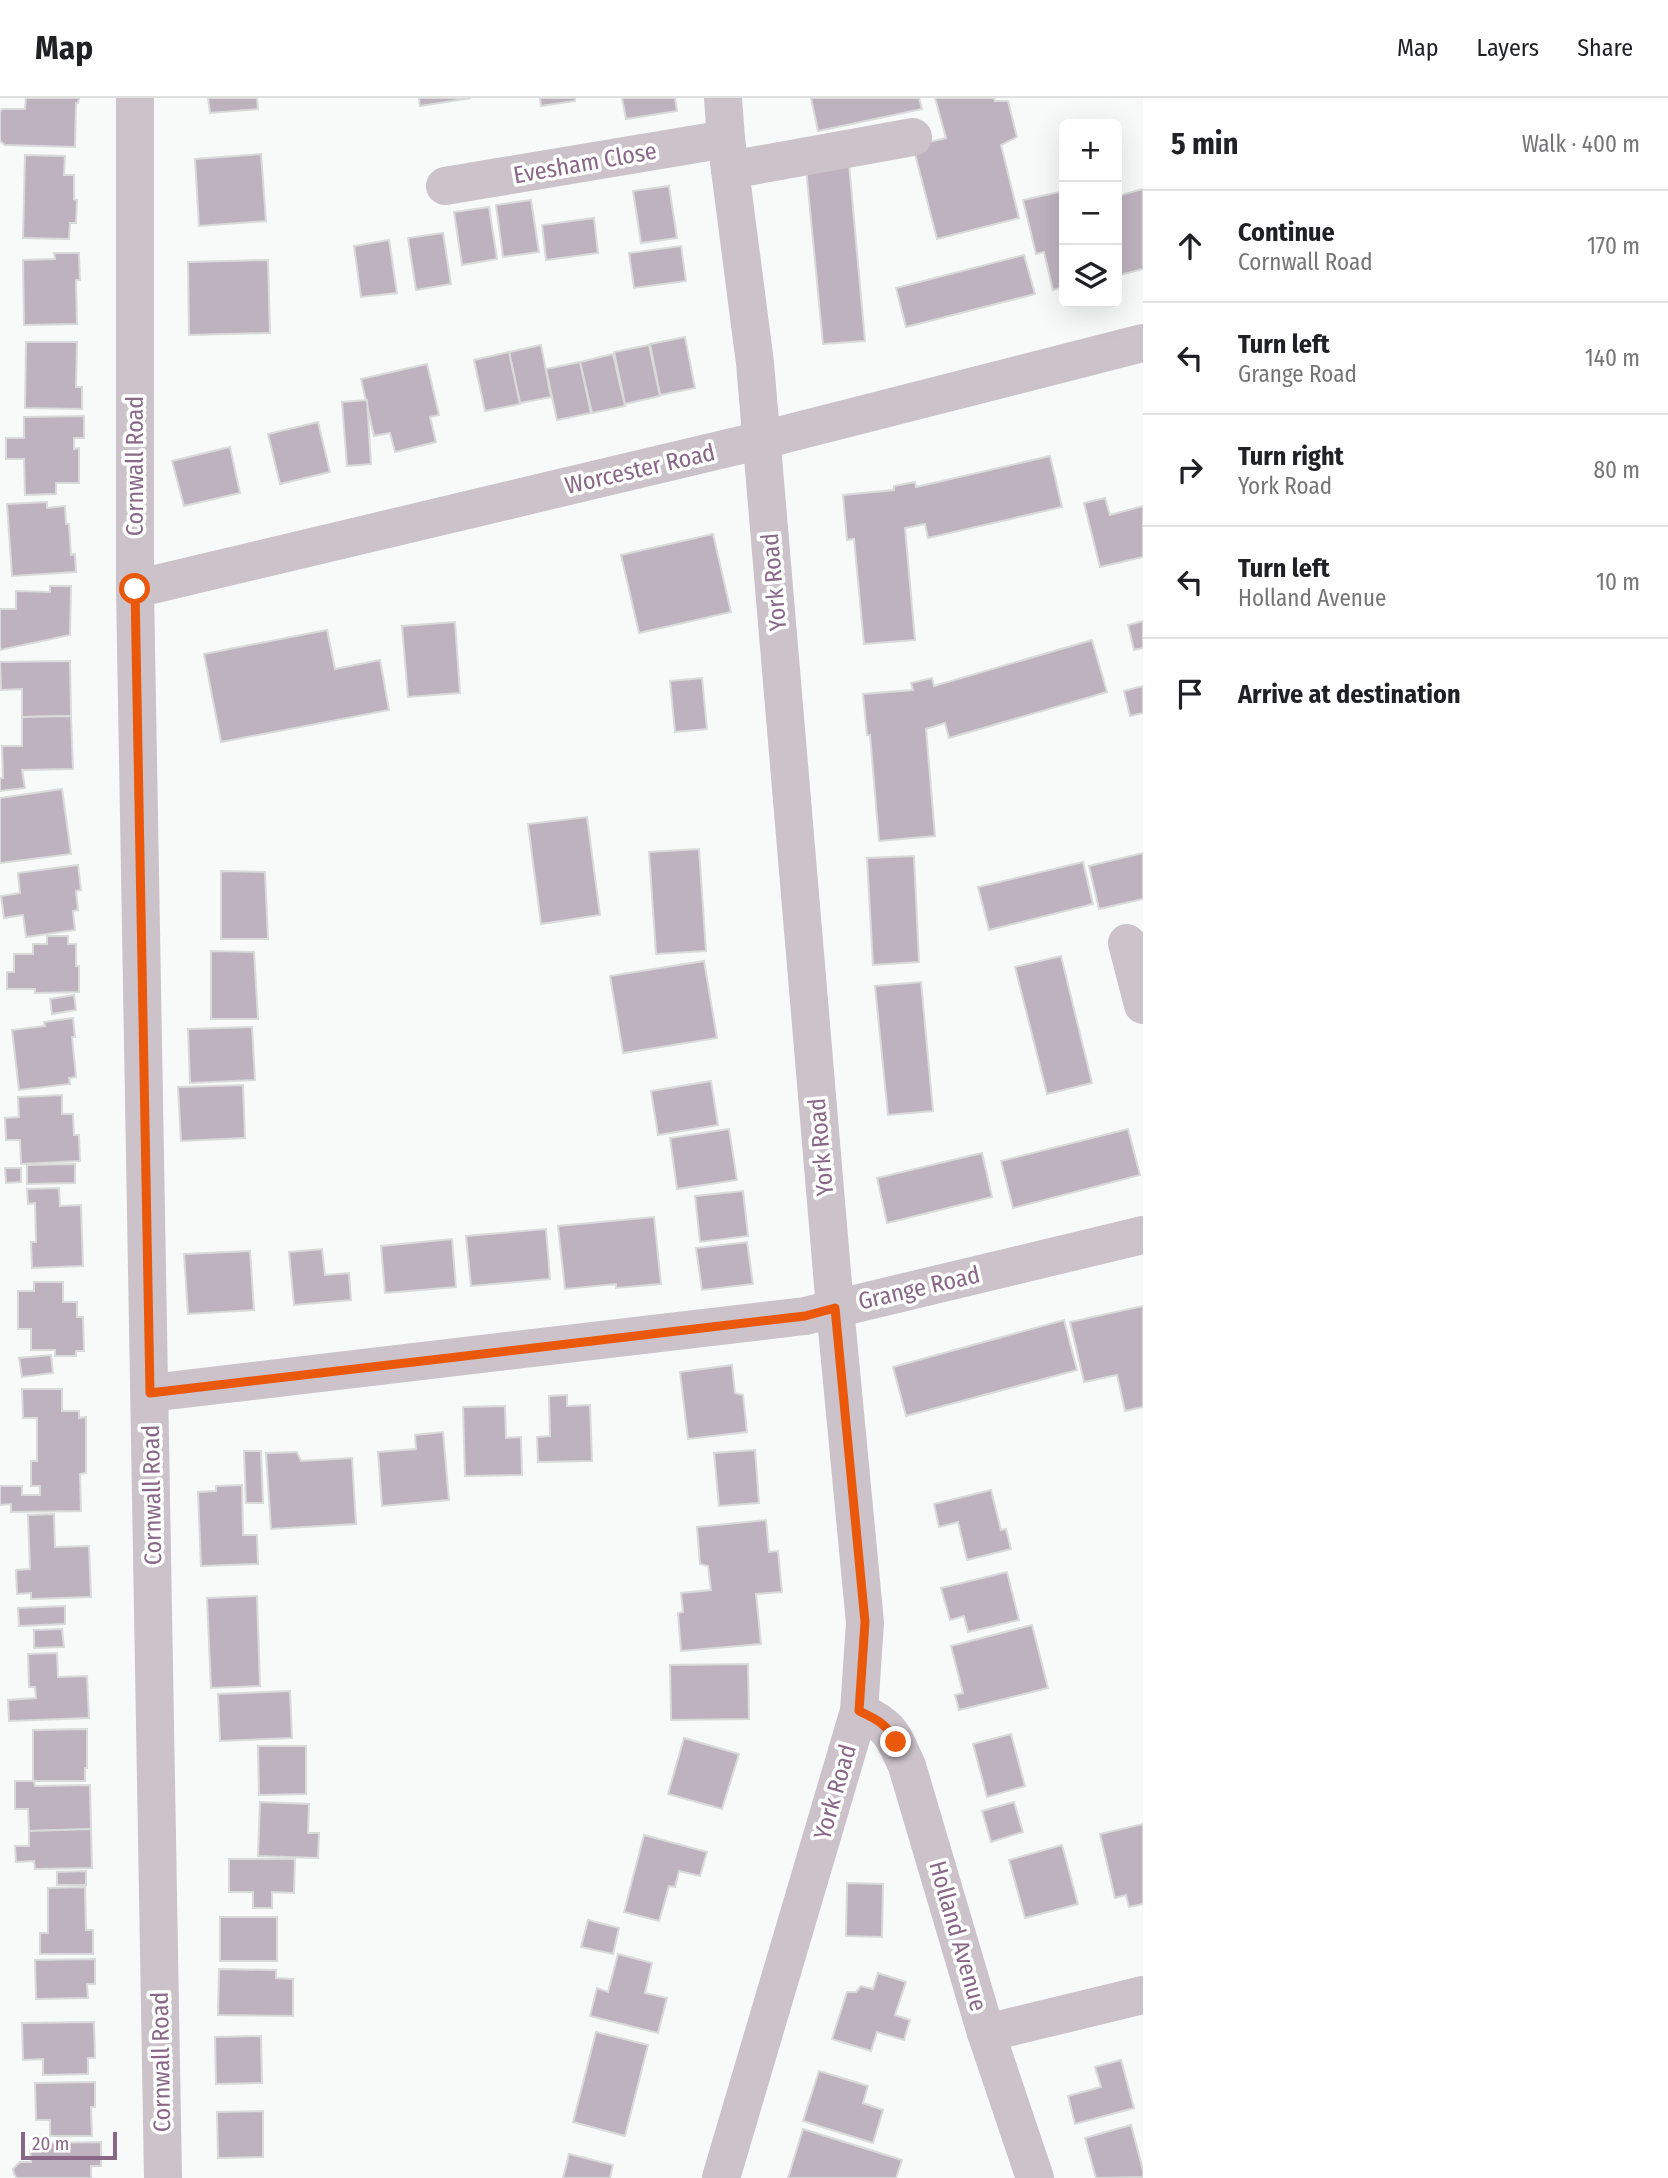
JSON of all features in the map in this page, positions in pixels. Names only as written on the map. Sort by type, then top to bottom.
[{"type":"street","name":"Cornwall Road","points":[[135,98],[135,589],[163,2178]]},
{"type":"street","name":"York Road","points":[[721,2178],[859,1711],[865,1622],[835,1308],[755,363],[723,98]]},
{"type":"street","name":"Evesham Close","points":[[445,186],[913,137]]},
{"type":"street","name":"Worcester Road","points":[[135,589],[762,440],[1143,342]]},
{"type":"street","points":[[1127,943],[1143,1005]]},
{"type":"street","name":"Grange Road","points":[[150,1393],[805,1316],[1143,1235]]},
{"type":"street","name":"Holland Avenue","points":[[859,1711],[882,1722],[890,1731],[907,1766],[986,2033],[1035,2178]]},
{"type":"street","points":[[986,2033],[1143,1995]]},
{"type":"building","points":[[26,98],[79,98],[76,103],[75,147],[5,145],[0,141],[0,112],[2,109],[25,109]]},
{"type":"building","points":[[208,98],[257,98],[258,109],[210,113]]},
{"type":"building","points":[[419,98],[471,98],[420,106]]},
{"type":"building","points":[[540,98],[575,98],[575,101],[541,106]]},
{"type":"building","points":[[622,98],[675,98],[677,111],[626,119]]},
{"type":"building","points":[[811,98],[919,98],[922,109],[818,131]]},
{"type":"building","points":[[935,98],[994,98],[995,101],[1008,101],[1017,137],[1001,145],[1019,218],[937,239],[913,146],[946,138]]},
{"type":"building","points":[[261,154],[266,221],[199,226],[195,159]]},
{"type":"building","points":[[25,155],[65,156],[64,175],[74,175],[74,199],[77,200],[76,223],[70,223],[69,239],[23,238]]},
{"type":"building","points":[[849,164],[865,341],[823,344],[806,168]]},
{"type":"building","points":[[669,186],[677,238],[641,243],[633,191]]},
{"type":"building","points":[[1143,189],[1143,269],[1122,274],[1122,245],[1122,195]]},
{"type":"building","points":[[1059,192],[1059,288],[1053,290],[1044,252],[1036,254],[1023,200]]},
{"type":"building","points":[[531,200],[539,252],[503,257],[496,205]]},
{"type":"building","points":[[489,207],[497,259],[462,265],[454,212]]},
{"type":"building","points":[[594,218],[598,253],[546,260],[542,225]]},
{"type":"building","points":[[443,233],[451,284],[416,290],[408,238]]},
{"type":"building","points":[[389,240],[397,293],[361,297],[354,246]]},
{"type":"building","points":[[681,246],[686,281],[634,288],[629,253]]},
{"type":"building","points":[[54,253],[79,253],[80,280],[76,280],[77,324],[24,325],[23,260],[55,259]]},
{"type":"building","points":[[1024,255],[1035,294],[906,327],[896,288]]},
{"type":"building","points":[[268,260],[270,333],[189,335],[188,262]]},
{"type":"building","points":[[685,337],[695,388],[660,395],[650,344]]},
{"type":"building","points":[[26,342],[77,342],[76,387],[82,387],[82,409],[25,408]]},
{"type":"building","points":[[541,345],[551,397],[520,403],[509,352]]},
{"type":"building","points":[[649,345],[660,396],[625,404],[614,352]]},
{"type":"building","points":[[509,352],[520,404],[485,411],[474,360]]},
{"type":"building","points":[[613,354],[625,406],[592,413],[580,362]]},
{"type":"building","points":[[580,362],[591,413],[557,420],[546,369]]},
{"type":"building","points":[[427,364],[439,415],[430,417],[436,442],[395,452],[390,433],[374,436],[361,379]]},
{"type":"building","points":[[367,400],[371,464],[347,466],[342,402]]},
{"type":"building","points":[[84,416],[84,438],[74,438],[74,449],[79,448],[79,483],[56,483],[56,494],[25,495],[24,459],[6,459],[6,438],[24,438],[24,417]]},
{"type":"building","points":[[318,422],[330,472],[280,484],[268,434]]},
{"type":"building","points":[[230,447],[240,493],[184,506],[172,461]]},
{"type":"building","points":[[1050,456],[1062,507],[928,538],[925,524],[905,528],[915,640],[864,644],[854,539],[847,540],[843,495],[894,490],[894,486],[915,482],[916,487]]},
{"type":"building","points":[[1105,498],[1110,515],[1143,506],[1143,557],[1100,567],[1084,503]]},
{"type":"building","points":[[47,502],[47,508],[65,506],[71,555],[75,554],[76,572],[12,576],[7,504]]},
{"type":"building","points":[[713,534],[731,612],[639,633],[621,555]]},
{"type":"building","points":[[50,586],[71,586],[70,635],[0,650],[0,609],[16,609],[16,591],[50,592]]},
{"type":"building","points":[[1143,621],[1143,648],[1134,650],[1128,625]]},
{"type":"building","points":[[455,622],[460,693],[408,697],[402,626]]},
{"type":"building","points":[[327,630],[335,669],[380,660],[389,710],[221,742],[204,654]]},
{"type":"building","points":[[1092,640],[1107,692],[949,738],[945,723],[926,729],[935,836],[879,841],[870,735],[867,735],[863,694],[913,690],[911,683],[932,678],[934,686]]},
{"type":"building","points":[[70,661],[71,716],[22,717],[22,689],[1,690],[0,662]]},
{"type":"building","points":[[702,678],[707,729],[675,732],[670,681]]},
{"type":"building","points":[[1143,686],[1143,713],[1130,716],[1124,691]]},
{"type":"building","points":[[71,716],[73,769],[22,770],[25,788],[0,791],[0,778],[3,778],[2,746],[22,746],[22,717]]},
{"type":"building","points":[[62,789],[71,854],[0,863],[0,798]]},
{"type":"building","points":[[587,817],[600,915],[541,924],[528,824]]},
{"type":"building","points":[[699,849],[706,951],[656,954],[649,852]]},
{"type":"building","points":[[1143,853],[1143,899],[1099,909],[1089,866]]},
{"type":"building","points":[[914,856],[919,962],[873,965],[867,858]]},
{"type":"building","points":[[1083,862],[1093,904],[989,930],[978,887]]},
{"type":"building","points":[[78,865],[81,890],[76,891],[78,910],[73,911],[75,930],[26,937],[23,915],[4,918],[1,896],[20,893],[18,873]]},
{"type":"building","points":[[221,871],[265,872],[268,939],[221,939]]},
{"type":"building","points":[[47,936],[68,936],[68,944],[76,944],[79,992],[35,993],[35,989],[7,989],[7,972],[14,972],[14,954],[33,954],[33,944],[47,944]]},
{"type":"building","points":[[211,951],[254,952],[258,1019],[211,1019]]},
{"type":"building","points":[[1061,956],[1092,1083],[1047,1094],[1015,967]]},
{"type":"building","points":[[704,961],[717,1038],[623,1053],[610,976]]},
{"type":"building","points":[[921,982],[933,1111],[888,1115],[875,986]]},
{"type":"building","points":[[74,995],[76,1010],[52,1014],[50,999]]},
{"type":"building","points":[[73,1018],[76,1077],[69,1078],[70,1084],[19,1090],[12,1030],[45,1026],[44,1022]]},
{"type":"building","points":[[252,1027],[255,1080],[190,1083],[188,1029]]},
{"type":"building","points":[[711,1081],[718,1125],[658,1135],[651,1091]]},
{"type":"building","points":[[243,1085],[245,1138],[181,1141],[178,1087]]},
{"type":"building","points":[[62,1095],[62,1114],[73,1114],[74,1135],[79,1135],[80,1161],[21,1164],[20,1140],[6,1140],[5,1118],[19,1117],[18,1097]]},
{"type":"building","points":[[729,1129],[737,1180],[677,1189],[670,1138]]},
{"type":"building","points":[[1128,1129],[1140,1175],[1013,1208],[1001,1161]]},
{"type":"building","points":[[982,1153],[992,1197],[887,1223],[877,1178]]},
{"type":"building","points":[[75,1164],[75,1183],[27,1184],[27,1165]]},
{"type":"building","points":[[5,1168],[21,1168],[21,1182],[6,1183]]},
{"type":"building","points":[[59,1188],[60,1206],[81,1205],[83,1266],[32,1268],[31,1242],[36,1242],[35,1203],[28,1204],[27,1189]]},
{"type":"building","points":[[743,1191],[748,1236],[700,1242],[695,1196]]},
{"type":"building","points":[[654,1217],[661,1284],[616,1288],[616,1284],[565,1289],[558,1226]]},
{"type":"building","points":[[546,1229],[550,1279],[471,1286],[466,1236]]},
{"type":"building","points":[[452,1239],[456,1287],[385,1293],[381,1246]]},
{"type":"building","points":[[747,1242],[753,1284],[702,1290],[696,1248]]},
{"type":"building","points":[[322,1249],[325,1275],[349,1273],[351,1300],[294,1305],[289,1252]]},
{"type":"building","points":[[250,1251],[254,1310],[188,1314],[184,1254]]},
{"type":"building","points":[[34,1282],[63,1282],[63,1302],[77,1302],[77,1317],[83,1317],[84,1351],[76,1351],[76,1356],[55,1356],[55,1350],[31,1350],[31,1329],[18,1329],[18,1291],[34,1291]]},
{"type":"building","points":[[1143,1306],[1143,1407],[1125,1411],[1117,1375],[1084,1382],[1070,1322]]},
{"type":"building","points":[[1064,1320],[1077,1370],[906,1416],[893,1367]]},
{"type":"building","points":[[51,1355],[53,1373],[22,1377],[19,1358]]},
{"type":"building","points":[[732,1365],[735,1393],[743,1395],[747,1432],[688,1439],[680,1372]]},
{"type":"building","points":[[22,1389],[62,1389],[62,1411],[79,1411],[79,1418],[86,1417],[86,1473],[80,1474],[81,1511],[11,1512],[11,1504],[0,1505],[0,1486],[22,1486],[22,1495],[40,1495],[40,1486],[31,1486],[31,1461],[37,1461],[37,1418],[23,1418]]},
{"type":"building","points":[[567,1395],[567,1406],[590,1405],[592,1461],[538,1462],[537,1437],[550,1436],[549,1396]]},
{"type":"building","points":[[505,1406],[506,1438],[521,1437],[522,1475],[465,1476],[463,1407]]},
{"type":"building","points":[[443,1432],[449,1500],[382,1506],[378,1452],[416,1449],[415,1435]]},
{"type":"building","points":[[755,1450],[759,1503],[719,1506],[714,1453]]},
{"type":"building","points":[[244,1451],[261,1451],[263,1503],[246,1503]]},
{"type":"building","points":[[297,1452],[301,1461],[352,1458],[356,1524],[271,1529],[266,1453]]},
{"type":"building","points":[[242,1485],[243,1535],[257,1535],[258,1564],[201,1566],[198,1492],[216,1491],[216,1486]]},
{"type":"building","points":[[991,1490],[1001,1530],[1006,1529],[1011,1549],[967,1560],[958,1522],[939,1527],[934,1504]]},
{"type":"building","points":[[54,1514],[55,1547],[89,1546],[91,1597],[31,1599],[31,1593],[17,1594],[16,1570],[30,1569],[28,1515]]},
{"type":"building","points":[[766,1520],[769,1552],[778,1551],[782,1592],[756,1594],[761,1644],[681,1651],[678,1613],[683,1612],[681,1593],[711,1590],[708,1566],[700,1564],[697,1527]]},
{"type":"building","points":[[1007,1572],[1019,1620],[968,1632],[964,1616],[950,1620],[941,1588]]},
{"type":"building","points":[[257,1596],[260,1686],[211,1688],[207,1598]]},
{"type":"building","points":[[65,1606],[65,1624],[19,1626],[18,1608]]},
{"type":"building","points":[[1032,1625],[1048,1688],[959,1710],[955,1695],[963,1693],[951,1646]]},
{"type":"building","points":[[62,1629],[64,1647],[34,1648],[34,1630]]},
{"type":"building","points":[[57,1653],[58,1677],[87,1676],[89,1718],[9,1721],[8,1700],[36,1698],[35,1687],[29,1687],[28,1654]]},
{"type":"building","points":[[748,1664],[749,1719],[671,1720],[670,1665]]},
{"type":"building","points":[[290,1691],[292,1738],[220,1741],[218,1694]]},
{"type":"building","points":[[87,1729],[85,1781],[33,1781],[33,1730]]},
{"type":"building","points":[[1011,1734],[1025,1786],[987,1797],[973,1744]]},
{"type":"building","points":[[684,1738],[739,1754],[722,1809],[668,1794]]},
{"type":"building","points":[[258,1746],[306,1746],[306,1794],[259,1795]]},
{"type":"building","points":[[15,1781],[34,1781],[35,1786],[90,1785],[91,1829],[29,1831],[28,1809],[15,1809]]},
{"type":"building","points":[[260,1802],[309,1804],[308,1833],[319,1833],[318,1858],[258,1856]]},
{"type":"building","points":[[1014,1802],[1023,1832],[991,1842],[982,1811]]},
{"type":"building","points":[[1143,1824],[1143,1904],[1129,1907],[1126,1895],[1115,1898],[1100,1834]]},
{"type":"building","points":[[91,1829],[92,1868],[35,1869],[34,1861],[16,1862],[15,1846],[29,1846],[29,1831]]},
{"type":"building","points":[[644,1835],[707,1852],[700,1876],[679,1871],[675,1887],[669,1886],[659,1921],[624,1912]]},
{"type":"building","points":[[1062,1845],[1078,1904],[1025,1918],[1009,1860]]},
{"type":"building","points":[[229,1859],[295,1859],[294,1893],[272,1892],[272,1908],[253,1908],[253,1892],[229,1892]]},
{"type":"building","points":[[86,1871],[86,1885],[57,1885],[57,1872]]},
{"type":"building","points":[[847,1883],[883,1884],[882,1937],[846,1936]]},
{"type":"building","points":[[85,1887],[86,1930],[93,1930],[93,1954],[40,1954],[40,1933],[48,1933],[48,1888]]},
{"type":"building","points":[[220,1917],[277,1917],[277,1961],[220,1961]]},
{"type":"building","points":[[588,1920],[619,1928],[613,1954],[581,1947]]},
{"type":"building","points":[[618,1954],[652,1963],[645,1993],[667,1998],[658,2033],[590,2016],[597,1988],[608,1992]]},
{"type":"building","points":[[95,1959],[95,1984],[87,1984],[88,1998],[36,1999],[35,1960]]},
{"type":"building","points":[[219,1969],[276,1970],[276,1978],[293,1979],[293,2016],[218,2015]]},
{"type":"building","points":[[878,1973],[906,1982],[895,2015],[910,2020],[904,2040],[877,2032],[871,2051],[832,2039],[847,1992],[856,1992],[861,1986],[873,1989]]},
{"type":"building","points":[[94,2022],[95,2058],[88,2058],[88,2074],[43,2075],[43,2059],[23,2060],[22,2023]]},
{"type":"building","points":[[596,2032],[648,2045],[625,2136],[573,2122]]},
{"type":"building","points":[[261,2036],[262,2083],[216,2084],[215,2037]]},
{"type":"building","points":[[1121,2060],[1134,2108],[1075,2124],[1068,2096],[1101,2087],[1095,2067]]},
{"type":"building","points":[[819,2071],[868,2086],[863,2103],[883,2110],[873,2143],[803,2121]]},
{"type":"building","points":[[95,2082],[95,2107],[91,2107],[92,2136],[50,2136],[50,2120],[36,2120],[35,2083]]},
{"type":"building","points":[[263,2111],[263,2157],[218,2158],[217,2112]]},
{"type":"building","points":[[1131,2125],[1143,2177],[1096,2178],[1085,2138]]},
{"type":"building","points":[[803,2129],[902,2160],[896,2178],[788,2178]]},
{"type":"building","points":[[101,2142],[101,2166],[91,2166],[91,2178],[17,2178],[14,2174],[13,2169],[20,2162],[31,2162],[30,2150],[37,2150],[37,2143]]},
{"type":"building","points":[[569,2154],[613,2165],[610,2178],[563,2178]]},
{"type":"route","points":[[135,589],[150,1393],[805,1316],[835,1308],[865,1622],[859,1711],[882,1722],[896,1742]]}]
